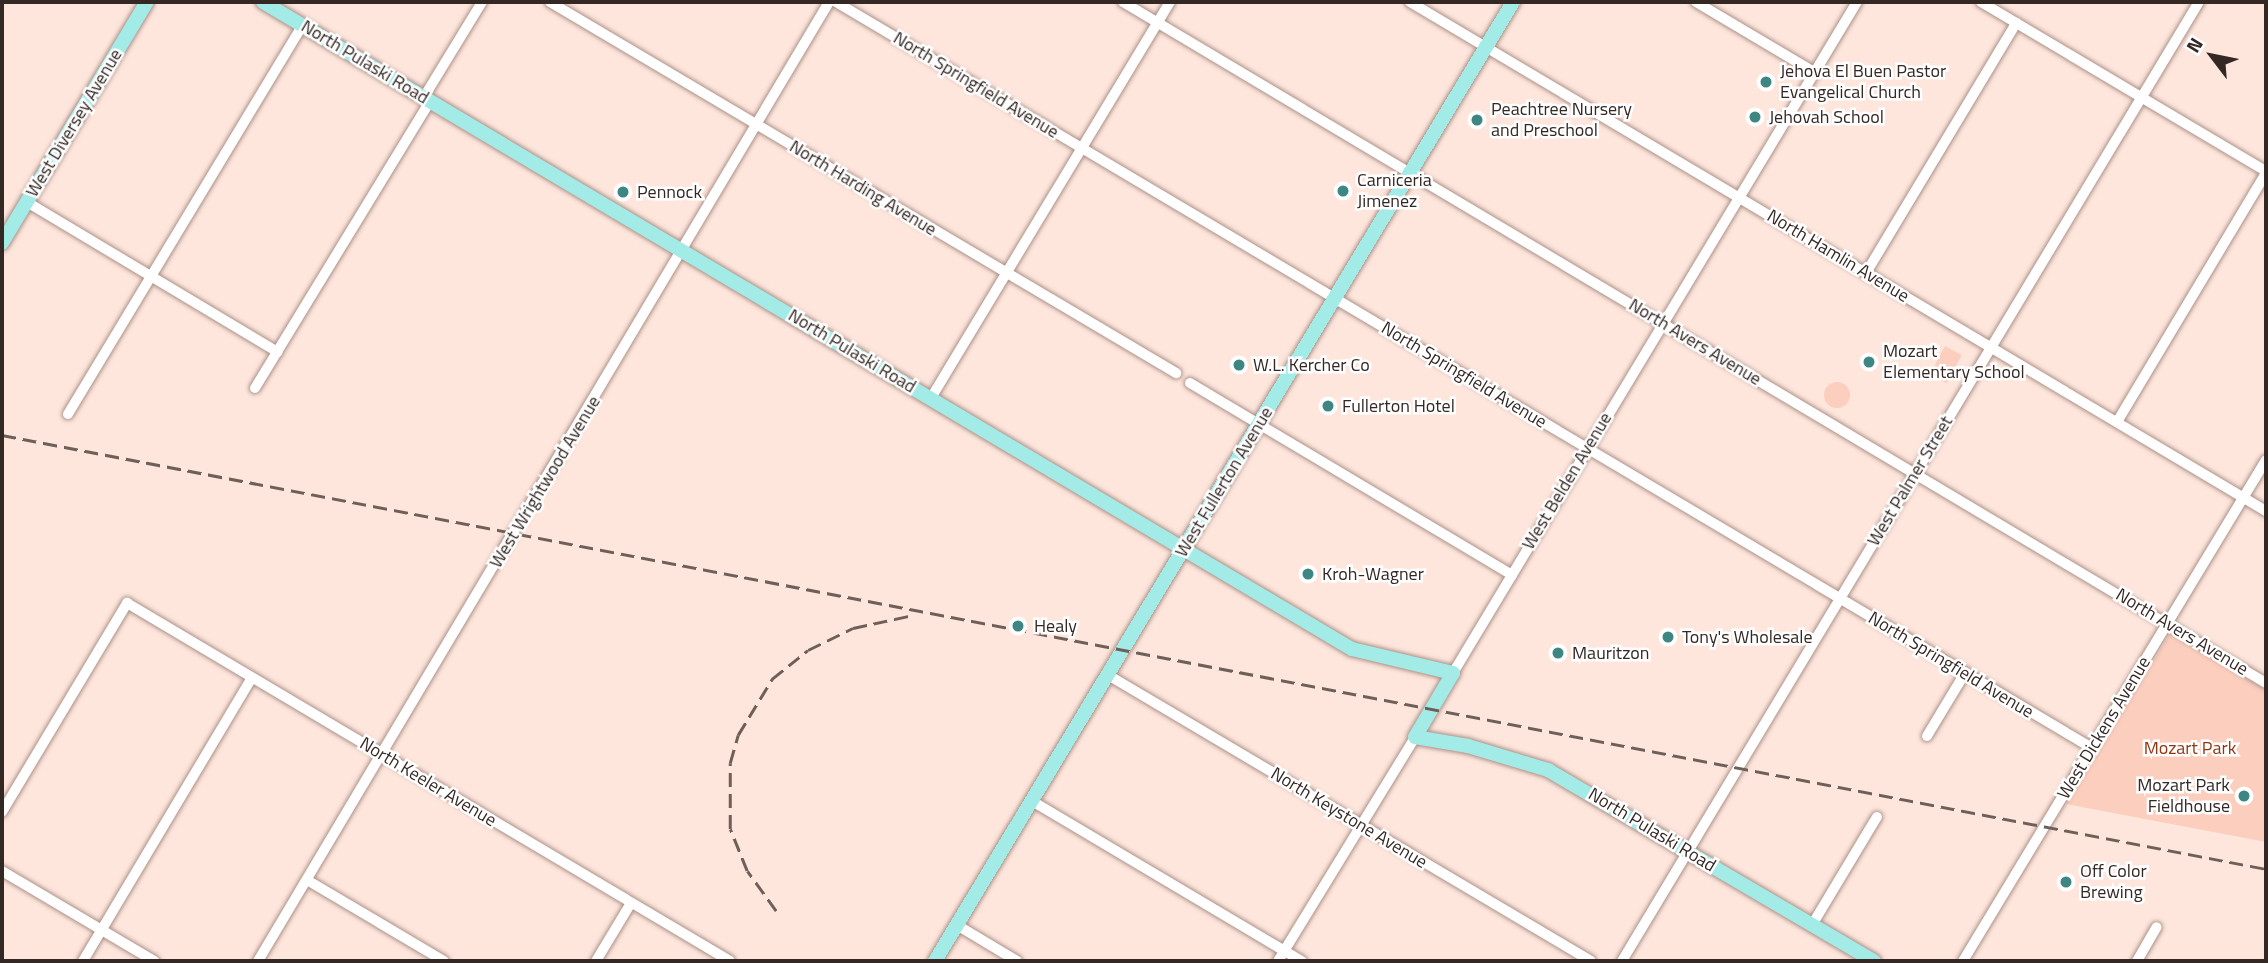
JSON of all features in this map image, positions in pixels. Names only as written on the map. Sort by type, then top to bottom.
[{"type":"main road","name":"West Diversey Avenue","points":[[2,243],[147,2]]},
{"type":"main road","name":"North Pulaski Road","points":[[263,2],[1353,649],[1453,673]]},
{"type":"main road","name":"West Fullerton Avenue","points":[[935,961],[1513,2]]},
{"type":"main road","name":"West Belden Avenue","points":[[1415,737],[1453,673]]},
{"type":"main road","name":"North Pulaski Road","points":[[1415,737],[1468,746],[1548,770],[1874,961]]},
{"type":"street","points":[[256,388],[482,2]]},
{"type":"street","name":"North Harding Avenue","points":[[550,2],[1176,373]]},
{"type":"street","name":"West Wrightwood Avenue","points":[[258,961],[829,2]]},
{"type":"street","name":"North Springfield Avenue","points":[[836,2],[2092,748]]},
{"type":"street","name":"North Avers Avenue","points":[[1124,2],[2266,683]]},
{"type":"street","points":[[932,398],[1170,2]]},
{"type":"street","name":"North Hamlin Avenue","points":[[1410,2],[2266,511]]},
{"type":"street","points":[[1696,2],[1814,72]]},
{"type":"street","name":"West Belden Avenue","points":[[1453,673],[1857,2]]},
{"type":"street","points":[[1981,2],[2266,172],[2117,422]]},
{"type":"street","name":"West Palmer Street","points":[[1622,961],[2199,2]]},
{"type":"street","points":[[1866,272],[2017,23]]},
{"type":"street","points":[[68,414],[303,26]]},
{"type":"street","points":[[27,202],[278,352]]},
{"type":"street","points":[[1190,383],[1511,575]]},
{"type":"street","name":"West Dickens Avenue","points":[[1963,961],[2266,460]]},
{"type":"street","name":"North Keeler Avenue","points":[[2,812],[127,603],[730,961]]},
{"type":"street","points":[[1927,736],[1965,673]]},
{"type":"street","name":"North Keystone Avenue","points":[[1108,675],[1591,961]]},
{"type":"street","points":[[83,961],[251,677]]},
{"type":"street","name":"West Belden Avenue","points":[[1279,961],[1415,737]]},
{"type":"street","points":[[1032,801],[1302,961]]},
{"type":"street","points":[[1812,925],[1877,817]]},
{"type":"street","points":[[2,871],[155,961]]},
{"type":"street","points":[[307,880],[444,961]]},
{"type":"street","points":[[596,961],[631,903]]},
{"type":"street","points":[[957,925],[1017,961]]},
{"type":"street","points":[[2137,961],[2157,927]]},
{"type":"green space","points":[[1945,346],[1962,355],[1947,383],[1930,374]]},
{"type":"green space","points":[[1837,382],[1846,386],[1850,395],[1846,404],[1837,408],[1828,404],[1824,395],[1828,386]]},
{"type":"green space","name":"Mozart Park","points":[[2170,634],[2266,690],[2266,842],[2066,804]]},
{"type":"railway","points":[[2,435],[2266,869]]},
{"type":"railway","points":[[776,911],[747,871],[730,829],[730,763],[738,735],[772,679],[808,650],[853,628],[913,615]]},
{"type":"place","name":"Jehova El Buen Pastor Evangelical Church","points":[[1766,82]]},
{"type":"place","name":"Jehovah School","points":[[1755,117]]},
{"type":"place","name":"Peachtree Nursery and Preschool","points":[[1477,120]]},
{"type":"place","name":"Carniceria Jimenez","points":[[1343,191]]},
{"type":"place","name":"Pennock","points":[[623,192]]},
{"type":"place","name":"Mozart Elementary School","points":[[1869,362]]},
{"type":"place","name":"W.L. Kercher Co","points":[[1239,365]]},
{"type":"place","name":"Fullerton Hotel","points":[[1328,406]]},
{"type":"place","name":"Kroh-Wagner","points":[[1308,574]]},
{"type":"place","name":"Healy","points":[[1018,626]]},
{"type":"place","name":"Tony's Wholesale","points":[[1668,637]]},
{"type":"place","name":"Mauritzon","points":[[1558,653]]},
{"type":"place","name":"Mozart Park Fieldhouse","points":[[2244,796]]},
{"type":"place","name":"Off Color Brewing","points":[[2066,882]]}]
